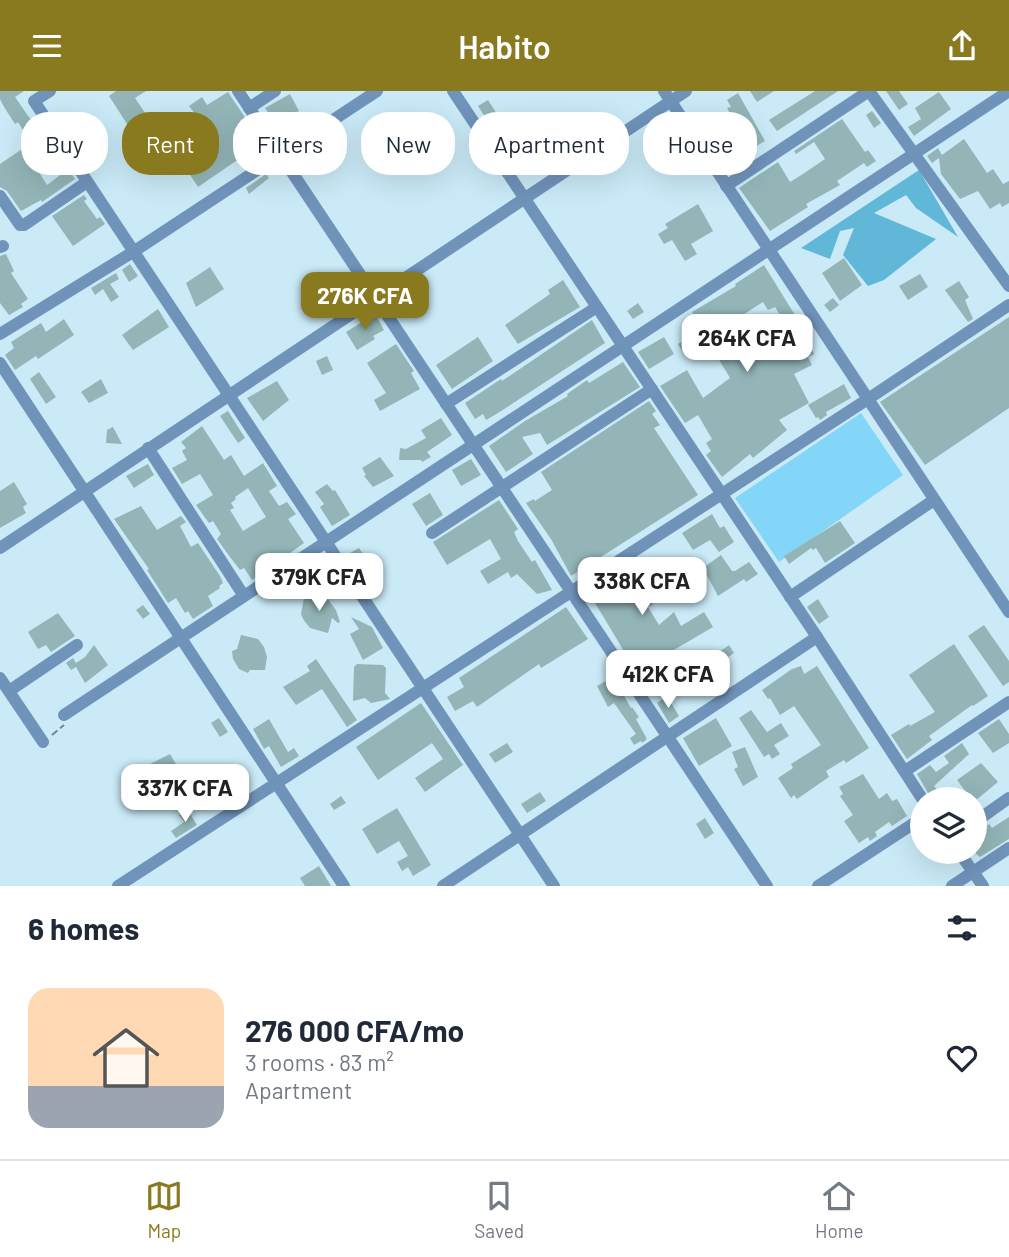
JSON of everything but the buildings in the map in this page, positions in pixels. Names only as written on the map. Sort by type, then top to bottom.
[{"type":"street","points":[[50,91],[34,101],[554,886]]},
{"type":"street","points":[[238,91],[252,112]]},
{"type":"street","points":[[249,108],[275,91]]},
{"type":"street","points":[[344,112],[377,91]]},
{"type":"street","points":[[453,91],[915,787]]},
{"type":"street","points":[[0,548],[525,198],[667,96],[686,91]]},
{"type":"street","points":[[726,186],[869,91],[1009,286]]},
{"type":"street","points":[[64,715],[914,154],[993,95],[1009,91]]},
{"type":"street","points":[[667,96],[1009,613]]},
{"type":"street","points":[[0,334],[247,175]]},
{"type":"street","points":[[293,175],[767,886]]},
{"type":"street","points":[[0,196],[20,225],[24,225],[87,182]]},
{"type":"street","points":[[127,883],[275,783],[1009,305]]},
{"type":"street","points":[[446,404],[597,307]]},
{"type":"street","points":[[0,363],[344,886]]},
{"type":"street","points":[[432,533],[652,389]]},
{"type":"street","points":[[148,448],[244,596]]},
{"type":"street","points":[[790,597],[934,500]]},
{"type":"street","points":[[443,886],[817,637]]},
{"type":"street","points":[[9,691],[77,645]]},
{"type":"street","points":[[0,678],[43,742]]},
{"type":"street","points":[[905,771],[1009,702]]},
{"type":"street","points":[[987,814],[1009,798]]},
{"type":"street","points":[[818,886],[910,826]]},
{"type":"street","points":[[952,886],[1009,848]]},
{"type":"street","points":[[968,864],[983,886]]},
{"type":"path","points":[[43,742],[65,725],[64,715]]},
{"type":"shaded area","points":[[919,170],[958,237],[916,208],[906,195],[874,213],[936,239],[884,280],[868,286],[843,255],[854,228],[840,231],[830,259],[801,248]]},
{"type":"shaded area","points":[[861,413],[903,475],[779,562],[735,498]]}]
